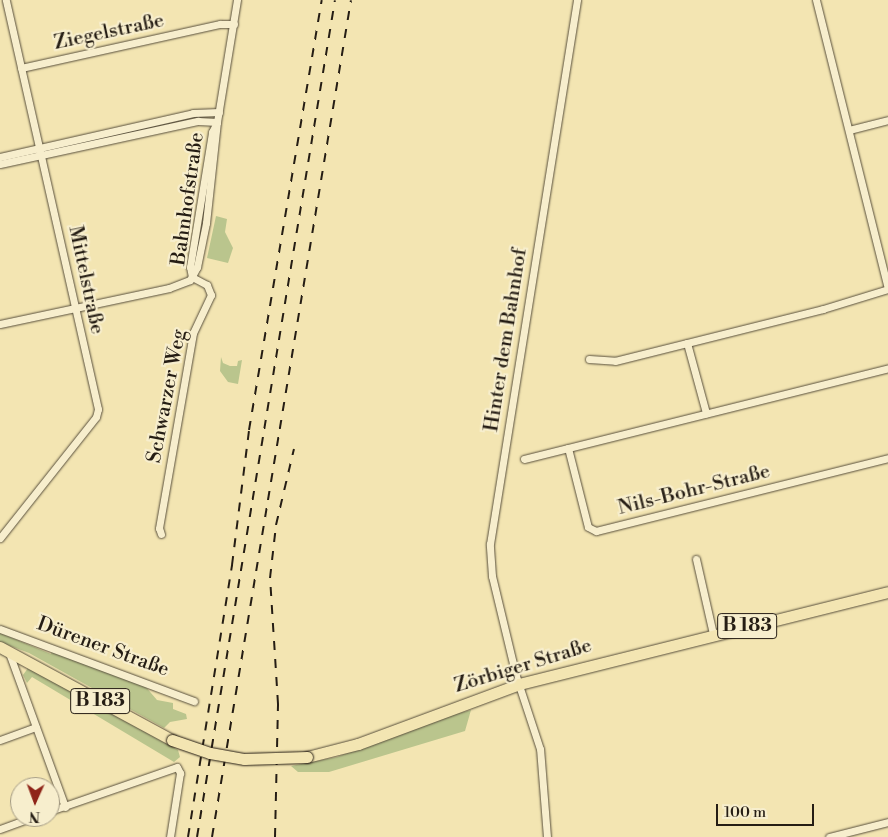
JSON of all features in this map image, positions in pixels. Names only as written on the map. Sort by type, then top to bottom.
[{"type":"main road","name":"Zörbiger Straße","points":[[172,740],[210,753],[238,758],[307,757],[358,744],[519,684],[713,634],[888,592]]},
{"type":"main road","name":"Dürener Straße","points":[[4,649],[28,660],[172,740]]},
{"type":"street","name":"Mittelstraße","points":[[0,538],[96,417],[98,409],[42,151],[6,0]]},
{"type":"street","name":"Bahnhofstraße","points":[[192,277],[197,267],[206,223],[218,112],[237,0]]},
{"type":"street","name":"Hinter dem Bahnhof","points":[[547,837],[540,749],[519,684],[492,576],[490,535],[578,0]]},
{"type":"street","points":[[589,359],[614,361],[823,309],[888,288],[816,0]]},
{"type":"street","name":"Ziegelstraße","points":[[21,68],[220,24],[234,24]]},
{"type":"street","points":[[0,164],[42,151],[193,113],[218,112]]},
{"type":"street","points":[[849,130],[888,120]]},
{"type":"street","points":[[0,157],[42,151],[198,121],[217,122]]},
{"type":"street","points":[[0,324],[183,284],[192,277]]},
{"type":"street","name":"Schwarzer Weg","points":[[162,534],[158,528],[193,333],[211,295],[206,285],[192,277]]},
{"type":"street","points":[[687,343],[706,413]]},
{"type":"street","points":[[524,459],[888,368]]},
{"type":"street","name":"Nils-Bohr-Straße","points":[[568,448],[588,527],[596,531],[888,458]]},
{"type":"street","points":[[696,559],[713,634]]},
{"type":"street","name":"Dürener Straße","points":[[0,629],[194,701]]},
{"type":"street","points":[[4,649],[66,807]]},
{"type":"street","points":[[16,676],[28,660]]},
{"type":"street","points":[[0,740],[36,727]]},
{"type":"street","points":[[60,808],[179,768],[170,837]]},
{"type":"street","points":[[829,837],[888,822]]},
{"type":"green space","points":[[216,216],[227,219],[225,232],[233,248],[228,263],[207,258]]},
{"type":"green space","points":[[221,357],[223,363],[230,366],[237,366],[238,361],[242,360],[238,384],[228,382],[220,371]]},
{"type":"green space","points":[[0,633],[51,654],[52,651],[145,686],[157,700],[173,703],[173,709],[186,714],[187,719],[170,722],[164,728],[29,653],[0,642]]},
{"type":"green space","points":[[28,668],[178,750],[180,757],[174,762],[32,677],[27,683],[23,675]]},
{"type":"green space","points":[[471,710],[465,731],[329,772],[298,772],[291,766],[337,757],[440,718]]},
{"type":"railway","points":[[188,837],[232,565],[249,430],[322,0]]},
{"type":"railway","points":[[197,837],[335,0]]},
{"type":"railway","points":[[212,837],[351,0]]},
{"type":"railway","points":[[275,837],[278,704],[270,578],[276,525],[294,449]]}]
